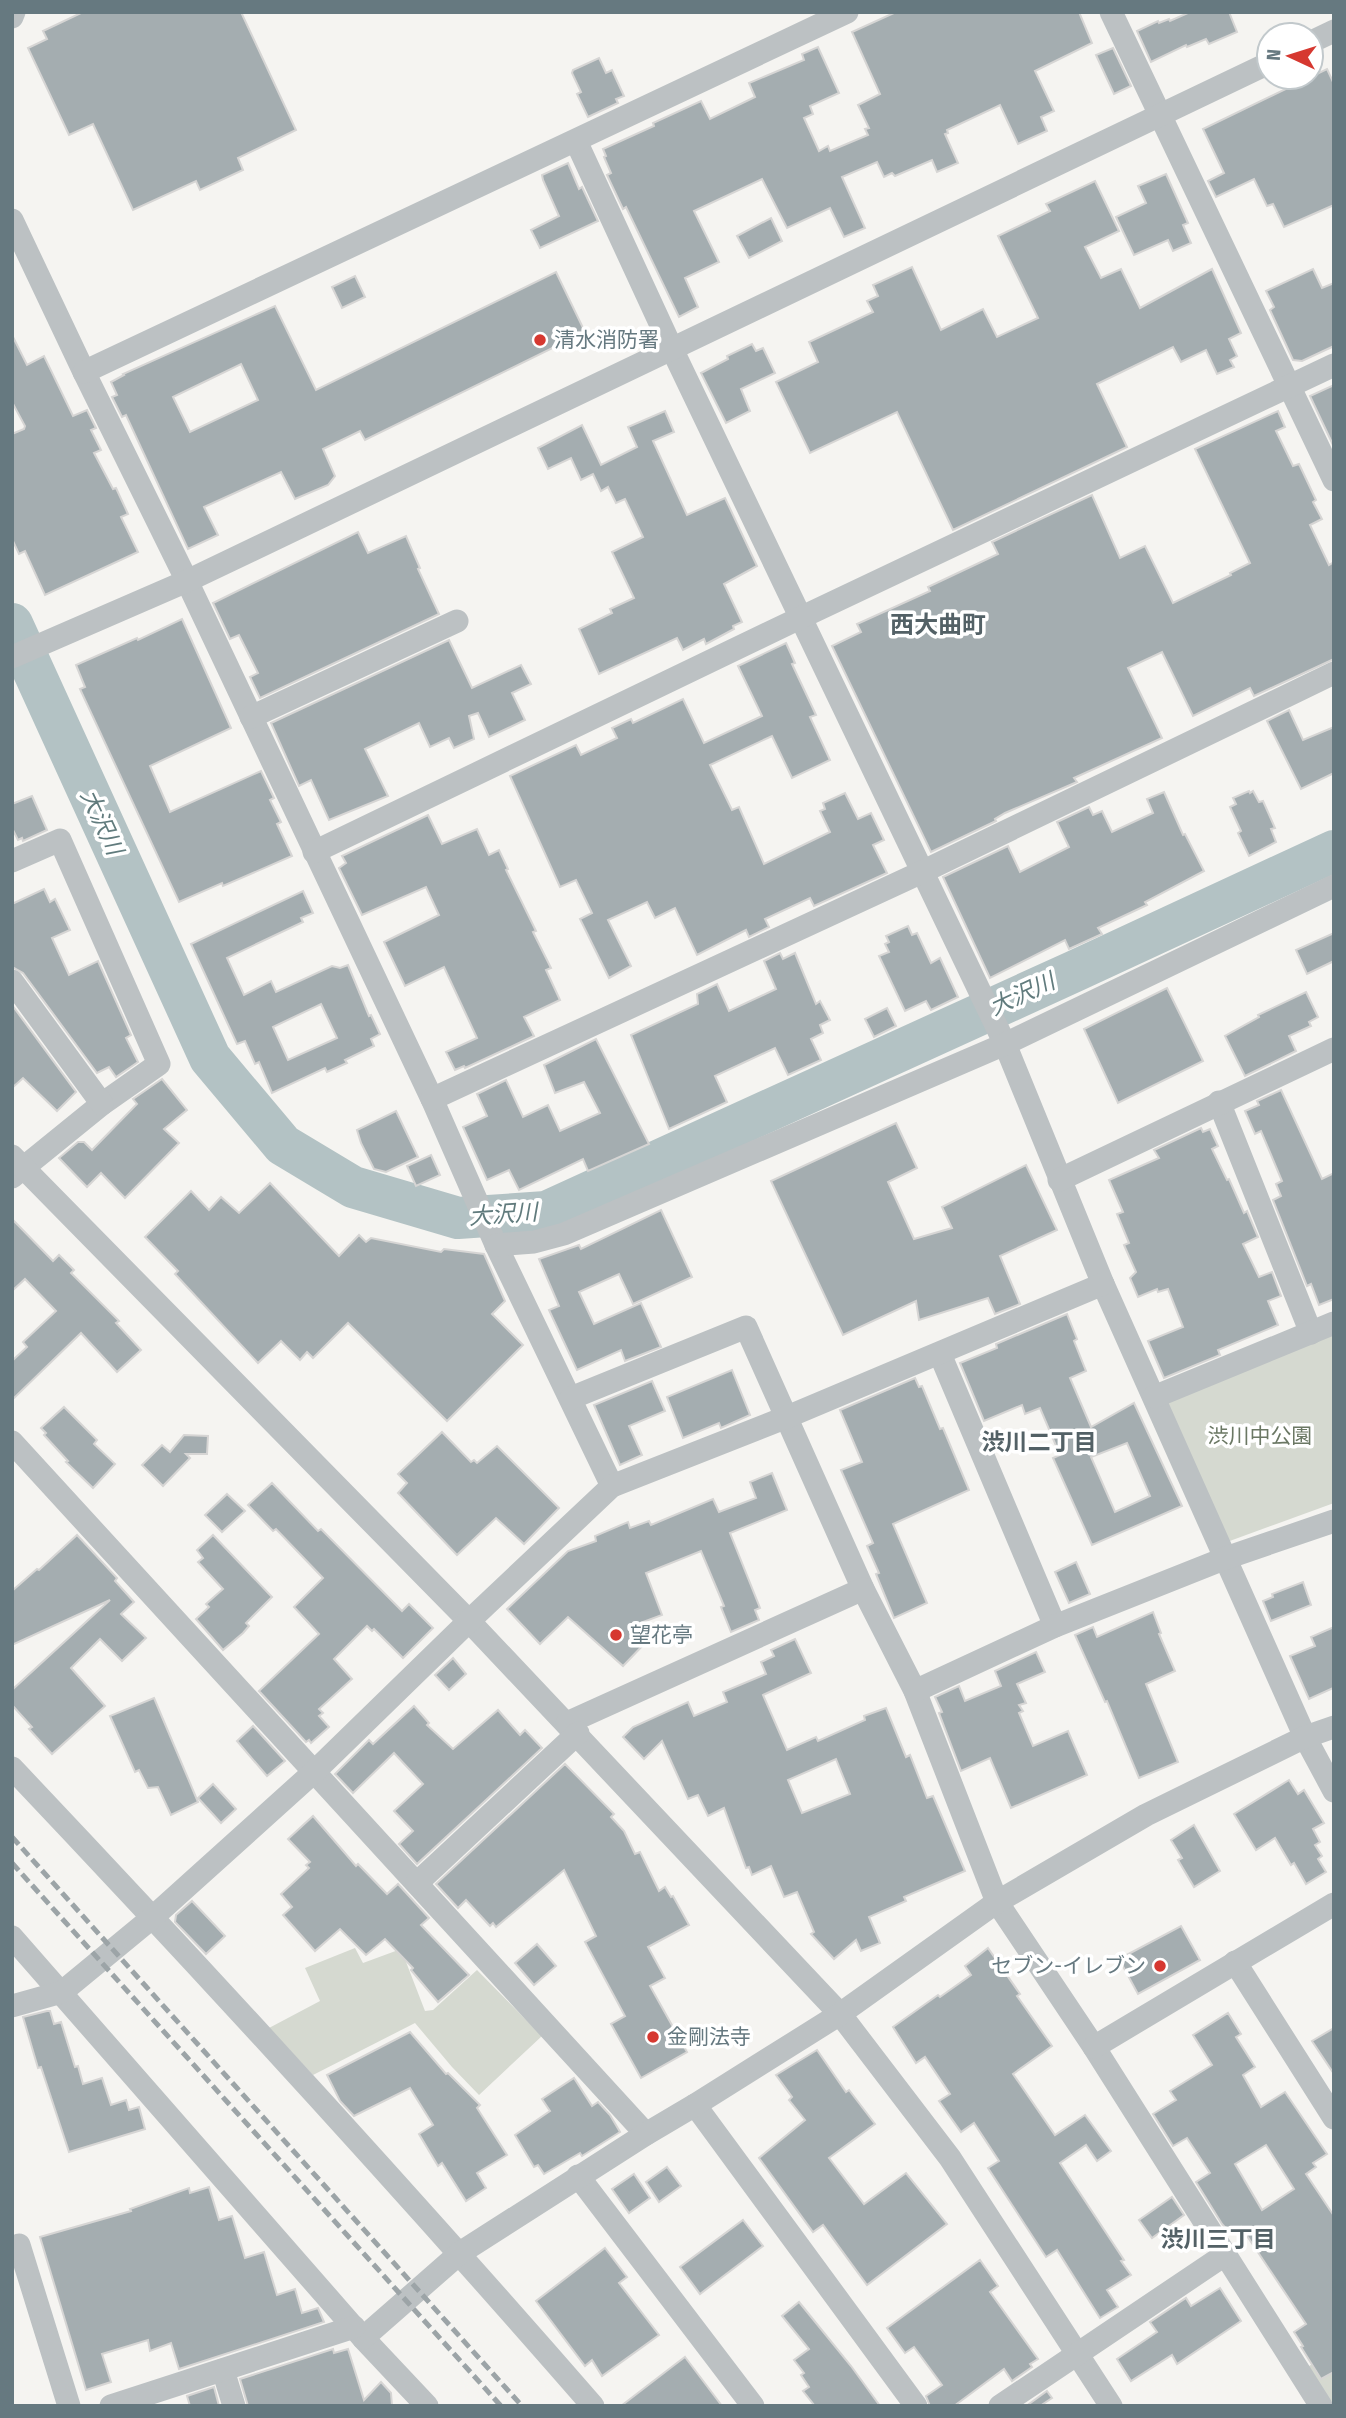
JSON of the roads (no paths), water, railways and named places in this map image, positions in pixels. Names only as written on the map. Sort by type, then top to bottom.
[{"type":"street","points":[[83,372],[847,12]]},
{"type":"street","points":[[1111,12],[1334,480]]},
{"type":"street","points":[[12,657],[187,581],[1255,70]]},
{"type":"street","points":[[576,141],[672,349],[1005,1044],[1103,1283],[1305,1737],[1334,1791]]},
{"type":"street","points":[[12,220],[83,372],[187,581],[432,1099],[496,1245],[612,1486]]},
{"type":"street","points":[[314,852],[1334,365]]},
{"type":"street","points":[[251,717],[457,621]]},
{"type":"street","points":[[432,1099],[922,872],[1334,673]]},
{"type":"street","points":[[12,861],[60,840],[159,1064],[16,1167],[469,1621],[840,2014],[950,2158],[1111,2406]]},
{"type":"street","points":[[496,1245],[534,1242],[564,1234],[1005,1044],[1334,886]]},
{"type":"street","points":[[12,981],[102,1104]]},
{"type":"street","points":[[1059,1180],[1334,1049]]},
{"type":"street","points":[[1219,1102],[1311,1333]]},
{"type":"street","points":[[12,2006],[62,1992],[153,1917],[315,1771],[612,1486],[788,1417],[1103,1283]]},
{"type":"street","points":[[1154,1397],[1334,1323]]},
{"type":"street","points":[[571,1398],[746,1327],[863,1589],[915,1691],[997,1902],[1094,2048],[1321,2406]]},
{"type":"street","points":[[940,1354],[1055,1626]]},
{"type":"street","points":[[12,1442],[646,2134]]},
{"type":"street","points":[[915,1691],[1055,1626],[1226,1558],[1334,1521]]},
{"type":"street","points":[[417,1883],[572,1728],[863,1589]]},
{"type":"street","points":[[111,2406],[223,2370],[358,2332],[460,2253],[578,2176],[840,2014],[997,1902],[1146,1815],[1305,1737],[1334,1727]]},
{"type":"street","points":[[12,1768],[153,1917],[460,2253],[593,2406]]},
{"type":"street","points":[[1094,2048],[1334,1905]]},
{"type":"street","points":[[12,1937],[426,2406]]},
{"type":"street","points":[[1235,1962],[1334,2118]]},
{"type":"street","points":[[695,2105],[916,2406]]},
{"type":"street","points":[[578,2176],[753,2406]]},
{"type":"street","points":[[19,2245],[69,2406]]},
{"type":"street","points":[[1000,2406],[1226,2254]]},
{"type":"street","points":[[223,2370],[234,2406]]},
{"type":"waterway","name":"大沢川","points":[[12,624],[210,1058],[283,1145],[353,1187],[458,1218],[546,1212],[1334,851]]},
{"type":"railway","points":[[12,1837],[522,2406]]},
{"type":"railway","points":[[12,1863],[501,2406]]},
{"type":"place","name":"清水消防署","points":[[540,340]]},
{"type":"place","name":"望花亭","points":[[616,1635]]},
{"type":"place","name":"セブン-イレブン","points":[[1160,1966]]},
{"type":"place","name":"金剛法寺","points":[[653,2037]]},
{"type":"district","name":"西大曲町","points":[[938,625]]},
{"type":"district","name":"渋川二丁目","points":[[1039,1442]]},
{"type":"district","name":"渋川三丁目","points":[[1218,2239]]},
{"type":"park label","name":"渋川中公園","points":[[1260,1436]]}]
